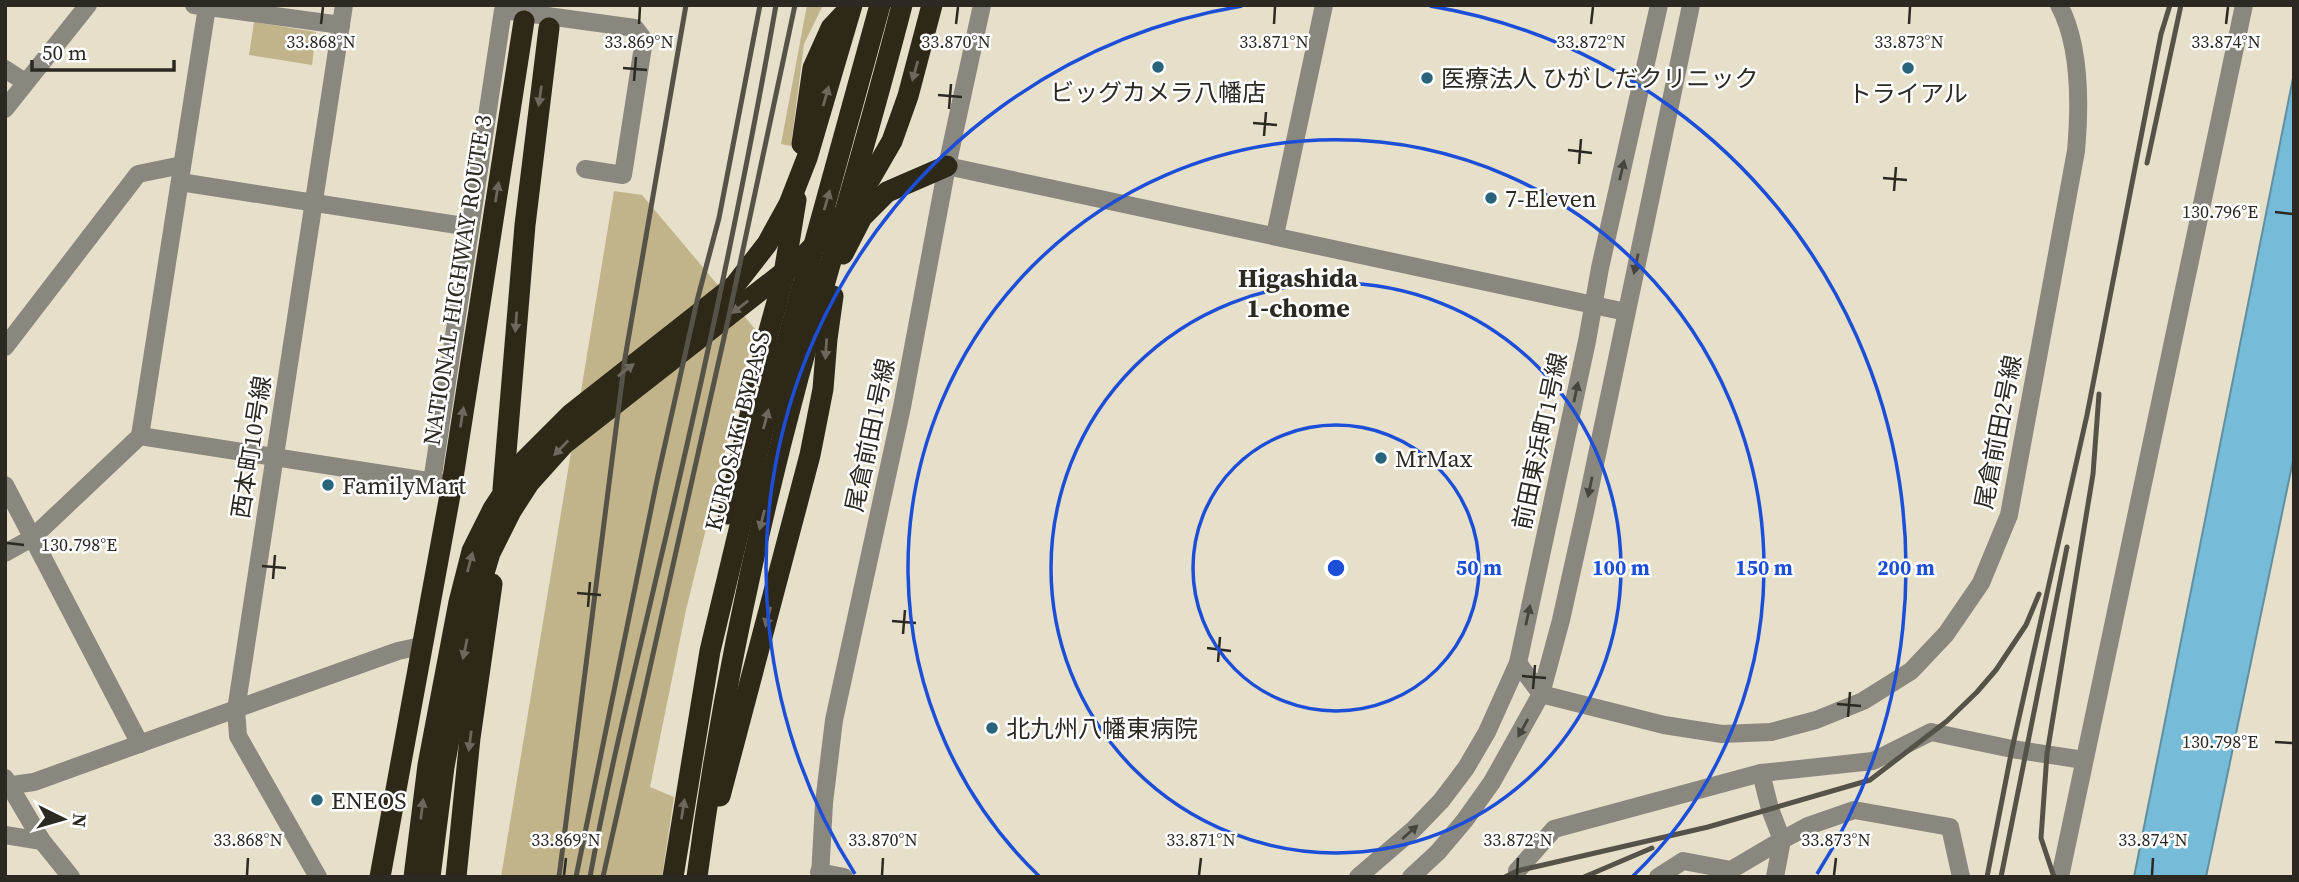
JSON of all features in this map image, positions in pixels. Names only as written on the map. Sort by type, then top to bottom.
[{"type":"highway","points":[[710,651],[727,519],[767,338],[783,280],[794,220],[804,117],[813,68],[831,28],[852,5]]},
{"type":"highway","points":[[414,877],[428,765],[459,602],[472,551],[493,509],[526,460],[571,414],[735,285],[767,244],[789,204],[807,158],[852,5]]},
{"type":"highway","name":"KUROSAKI BYPASS","points":[[673,877],[710,651],[762,434],[880,5]]},
{"type":"highway","name":"KUROSAKI BYPASS","points":[[697,877],[720,720],[761,527],[798,379],[902,5]]},
{"type":"highway","points":[[430,877],[444,767],[473,610],[490,553],[510,511],[529,483],[564,444],[802,258],[859,198],[892,141],[908,96],[932,5]]},
{"type":"highway","name":"NATIONAL HIGHWAY ROUTE 3","points":[[380,877],[421,646],[442,483],[524,21]]},
{"type":"highway","points":[[456,877],[468,751],[483,655],[507,454],[523,238],[549,28]]},
{"type":"highway","points":[[703,877],[724,782],[810,455],[823,389],[833,293],[844,250],[862,217],[887,192],[947,166]]},
{"type":"street","points":[[5,108],[88,5]]},
{"type":"street","name":"西本町10号線","points":[[318,877],[238,736],[236,710],[316,203],[344,5]]},
{"type":"street","name":"尾倉前田1号線","points":[[820,874],[824,803],[834,720],[902,407],[947,166],[982,5]]},
{"type":"street","points":[[1275,235],[1324,5]]},
{"type":"street","name":"前田東浜町1号線","points":[[1358,877],[1414,829],[1466,768],[1487,732],[1518,663],[1600,268],[1659,5]]},
{"type":"street","points":[[1411,877],[1438,852],[1492,782],[1541,694],[1561,620],[1691,5]]},
{"type":"street","name":"尾倉前田2号線","points":[[1541,694],[1664,725],[1722,734],[1771,732],[1816,720],[1863,701],[1911,671],[1946,634],[1981,583],[2008,515],[2073,165],[2079,119],[2077,69],[2066,17],[2059,5]]},
{"type":"street","points":[[2060,877],[2244,5]]},
{"type":"street","points":[[5,554],[32,538],[140,436],[181,173],[201,6],[341,25]]},
{"type":"street","points":[[140,436],[442,483],[470,227],[503,10],[635,29],[644,40],[623,176],[584,169]]},
{"type":"street","points":[[5,68],[25,82]]},
{"type":"street","points":[[947,166],[1626,312]]},
{"type":"street","points":[[5,347],[138,174],[181,173],[316,203],[470,227]]},
{"type":"street","points":[[5,485],[140,744]]},
{"type":"street","points":[[71,877],[42,841],[6,786],[34,782],[385,656],[421,646]]},
{"type":"street","points":[[1518,663],[1541,694]]},
{"type":"street","points":[[1517,877],[1517,870],[1555,829],[1760,773],[1873,761],[1931,732],[2012,749],[2084,760]]},
{"type":"street","points":[[1760,773],[1782,840],[1775,877]]},
{"type":"street","points":[[1658,877],[1683,861],[1731,870],[1808,826],[1854,810],[1950,827],[1961,877]]},
{"type":"street","points":[[5,835],[42,841]]},
{"type":"street","points":[[820,874],[844,877]]},
{"type":"shaded area","points":[[807,5],[823,5],[804,44],[791,146],[781,144]]},
{"type":"shaded area","points":[[254,22],[316,32],[312,65],[249,55]]},
{"type":"shaded area","points":[[614,191],[642,195],[755,329],[686,610],[650,787],[674,797],[662,877],[501,877]]},
{"type":"water","points":[[2294,73],[2294,456],[2206,877],[2134,877]]},
{"type":"railway","points":[[559,877],[625,358],[686,5]]},
{"type":"railway","points":[[576,877],[657,480],[697,301],[719,218],[760,5]]},
{"type":"railway","points":[[590,877],[722,286],[776,5]]},
{"type":"railway","points":[[603,877],[728,320],[795,5]]},
{"type":"railway","points":[[1987,877],[2012,749],[2087,415],[2161,34],[2170,5]]},
{"type":"railway","points":[[2147,163],[2181,5]]},
{"type":"railway","points":[[2054,877],[2041,838],[2047,754],[2093,474],[2099,394]]},
{"type":"railway","points":[[2001,877],[2067,547]]},
{"type":"railway","points":[[1505,877],[1517,871],[1708,827],[1870,780],[1947,721],[1977,692],[1996,670],[2026,625],[2039,594]]},
{"type":"railway","points":[[1584,877],[1652,848]]},
{"type":"place","name":"ビッグカメラ八幡店","points":[[1158,67]]},
{"type":"place","name":"トライアル","points":[[1908,68]]},
{"type":"place","name":"医療法人 ひがしだクリニック","points":[[1427,78]]},
{"type":"place","name":"7-Eleven","points":[[1491,198]]},
{"type":"place","name":"MrMax","points":[[1381,458]]},
{"type":"place","name":"FamilyMart","points":[[328,485]]},
{"type":"place","name":"北九州八幡東病院","points":[[992,728]]},
{"type":"place","name":"ENEOS","points":[[317,800]]},
{"type":"district","name":"Higashida 1-chome","points":[[1298,293]]}]
